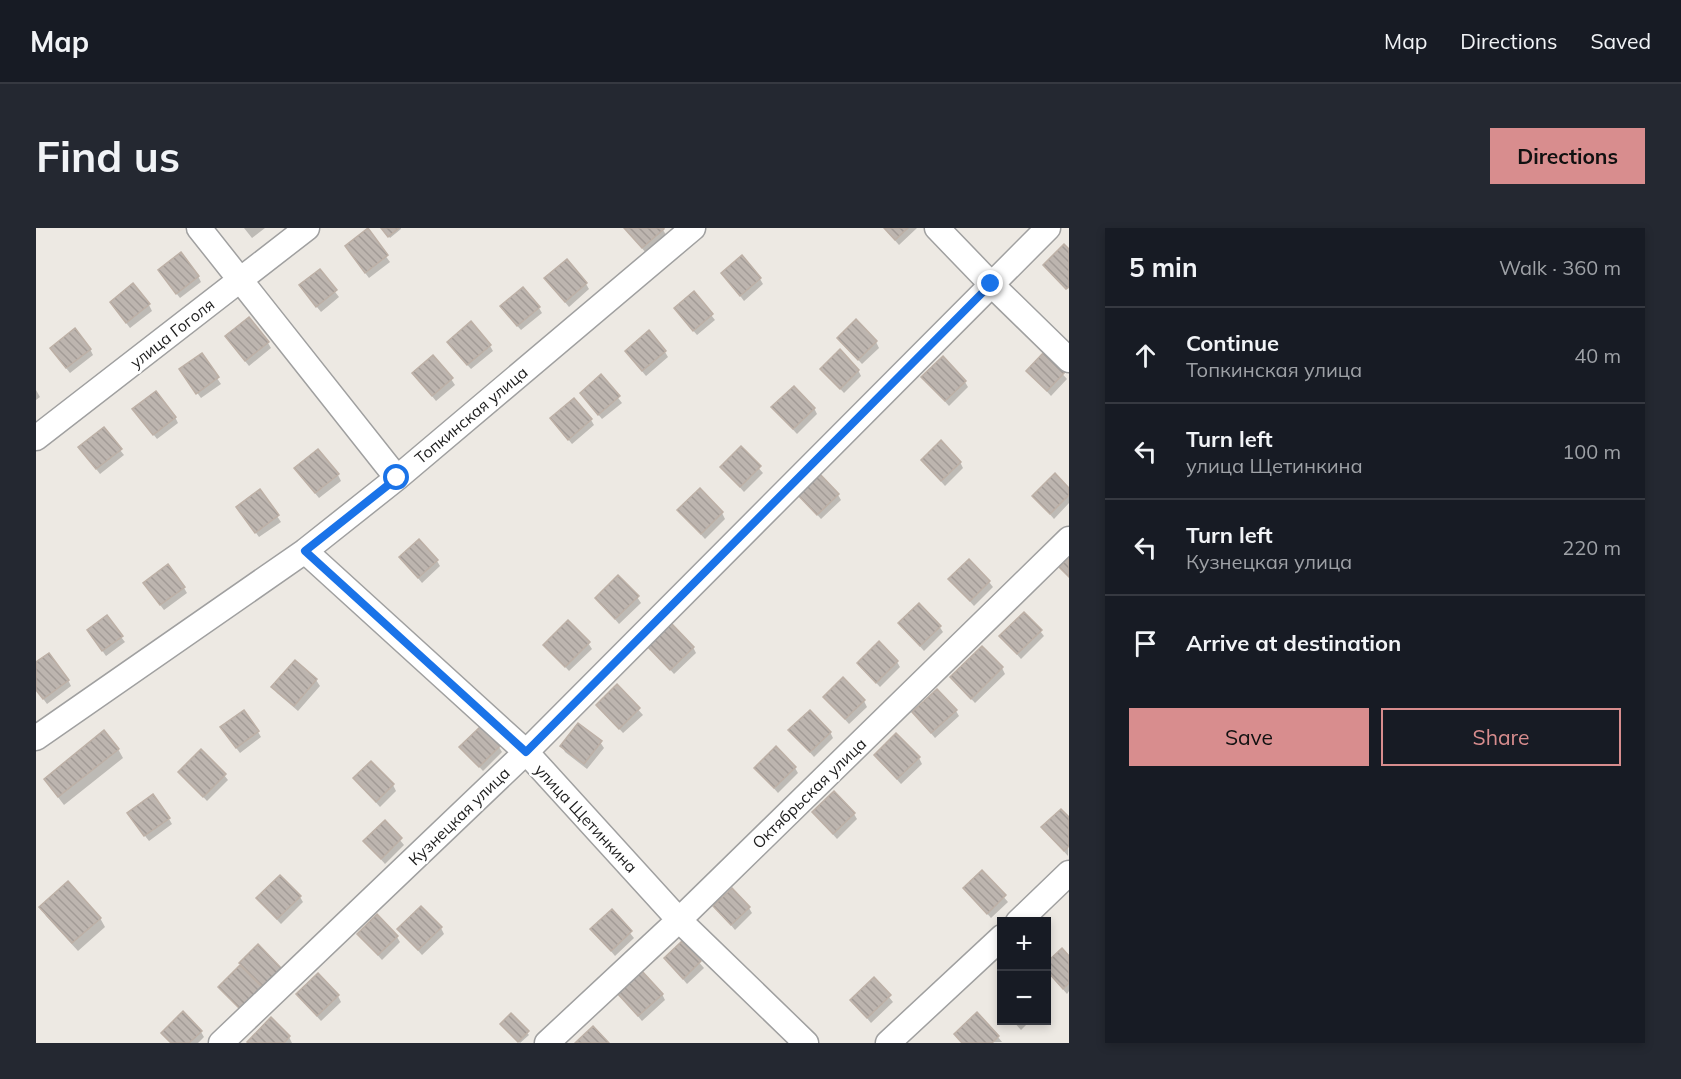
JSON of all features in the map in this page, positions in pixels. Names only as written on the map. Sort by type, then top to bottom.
[{"type":"street","points":[[199,228],[397,478]]},
{"type":"street","name":"улица Гоголя","points":[[36,438],[307,228]]},
{"type":"street","name":"Топкинская улица","points":[[36,738],[305,551],[397,478],[693,228]]},
{"type":"street","points":[[938,228],[991,284],[1069,360]]},
{"type":"street","name":"Кузнецкая улица","points":[[221,1043],[526,752],[1048,228]]},
{"type":"street","name":"Октябрьская улица","points":[[547,1043],[679,920],[1069,539]]},
{"type":"street","name":"улица Щетинкина","points":[[305,551],[526,752],[679,920],[806,1043]]},
{"type":"street","points":[[1022,917],[1069,873]]},
{"type":"street","points":[[888,1043],[997,942]]},
{"type":"building","points":[[368,228],[388,255],[365,273],[345,246]]},
{"type":"building","points":[[381,228],[399,228],[388,237]]},
{"type":"building","points":[[624,228],[664,228],[664,229],[642,248]]},
{"type":"building","points":[[884,228],[908,228],[895,240]]},
{"type":"building","points":[[1064,244],[1069,249],[1069,287],[1066,289],[1043,265]]},
{"type":"building","points":[[181,252],[199,276],[176,294],[158,270]]},
{"type":"building","points":[[742,255],[761,278],[740,296],[721,273]]},
{"type":"building","points":[[567,259],[587,283],[565,302],[544,278]]},
{"type":"building","points":[[320,269],[337,290],[316,307],[299,285]]},
{"type":"building","points":[[133,283],[150,304],[126,323],[110,302]]},
{"type":"building","points":[[523,287],[540,307],[517,326],[500,306]]},
{"type":"building","points":[[694,291],[713,314],[693,331],[674,308]]},
{"type":"building","points":[[249,317],[269,342],[245,361],[225,336]]},
{"type":"building","points":[[856,319],[877,341],[858,360],[837,338]]},
{"type":"building","points":[[471,321],[491,345],[467,365],[447,342]]},
{"type":"building","points":[[75,328],[91,349],[66,368],[50,348]]},
{"type":"building","points":[[649,330],[666,351],[642,371],[625,351]]},
{"type":"building","points":[[840,349],[859,370],[840,389],[820,369]]},
{"type":"building","points":[[1044,352],[1065,372],[1047,391],[1026,371]]},
{"type":"building","points":[[202,353],[219,377],[196,394],[179,369]]},
{"type":"building","points":[[433,355],[453,378],[432,396],[412,373]]},
{"type":"building","points":[[943,356],[966,381],[945,401],[921,377]]},
{"type":"building","points":[[601,374],[620,396],[598,415],[580,393]]},
{"type":"building","points":[[794,386],[815,408],[793,429],[771,407]]},
{"type":"building","points":[[156,391],[176,417],[153,435],[132,409]]},
{"type":"building","points":[[574,398],[592,419],[568,440],[550,418]]},
{"type":"building","points":[[104,427],[122,449],[96,469],[78,447]]},
{"type":"building","points":[[941,440],[961,462],[941,481],[921,460]]},
{"type":"building","points":[[741,446],[761,466],[740,487],[720,467]]},
{"type":"building","points":[[318,449],[339,474],[315,493],[294,468]]},
{"type":"building","points":[[817,471],[839,494],[817,515],[795,492]]},
{"type":"building","points":[[1055,473],[1069,488],[1069,495],[1050,514],[1032,496]]},
{"type":"building","points":[[700,488],[723,512],[701,534],[677,510]]},
{"type":"building","points":[[260,489],[279,515],[255,533],[236,507]]},
{"type":"building","points":[[419,539],[438,560],[418,578],[399,557]]},
{"type":"building","points":[[1069,557],[1069,577],[1059,567]]},
{"type":"building","points":[[969,559],[990,581],[970,601],[948,579]]},
{"type":"building","points":[[168,564],[185,587],[160,605],[143,583]]},
{"type":"building","points":[[618,575],[639,596],[615,619],[595,598]]},
{"type":"building","points":[[919,603],[941,626],[920,646],[898,623]]},
{"type":"building","points":[[1024,612],[1042,630],[1017,654],[999,636]]},
{"type":"building","points":[[107,615],[123,636],[102,651],[87,630]]},
{"type":"building","points":[[568,620],[590,642],[565,667],[543,645]]},
{"type":"building","points":[[671,623],[694,647],[670,670],[647,646]]},
{"type":"building","points":[[879,641],[898,661],[876,683],[857,663]]},
{"type":"building","points":[[982,646],[1003,667],[971,699],[950,677]]},
{"type":"building","points":[[49,653],[69,680],[43,699],[36,690],[36,662]]},
{"type":"building","points":[[295,660],[317,679],[294,706],[271,687]]},
{"type":"building","points":[[843,677],[865,700],[845,719],[823,697]]},
{"type":"building","points":[[617,684],[640,708],[619,729],[596,705]]},
{"type":"building","points":[[937,689],[957,710],[931,733],[912,712]]},
{"type":"building","points":[[244,710],[259,731],[236,748],[220,727]]},
{"type":"building","points":[[810,710],[831,732],[810,752],[788,730]]},
{"type":"building","points":[[578,723],[602,741],[584,764],[560,746]]},
{"type":"building","points":[[481,726],[500,746],[479,767],[459,747]]},
{"type":"building","points":[[104,730],[119,749],[58,797],[44,779]]},
{"type":"building","points":[[896,733],[920,757],[897,779],[874,755]]},
{"type":"building","points":[[776,746],[796,767],[774,788],[754,768]]},
{"type":"building","points":[[201,749],[226,774],[203,797],[178,772]]},
{"type":"building","points":[[371,761],[394,784],[376,802],[353,778]]},
{"type":"building","points":[[834,791],[855,813],[833,834],[812,812]]},
{"type":"building","points":[[153,794],[170,818],[144,836],[127,813]]},
{"type":"building","points":[[1061,809],[1069,817],[1069,846],[1064,851],[1041,827]]},
{"type":"building","points":[[385,820],[402,838],[381,859],[363,841]]},
{"type":"building","points":[[982,870],[1006,895],[987,914],[963,888]]},
{"type":"building","points":[[280,875],[301,896],[277,919],[256,898]]},
{"type":"building","points":[[68,881],[101,918],[72,943],[39,907]]},
{"type":"building","points":[[732,888],[750,907],[731,925],[713,906]]},
{"type":"building","points":[[421,906],[442,927],[418,950],[397,929]]},
{"type":"building","points":[[612,909],[632,931],[611,951],[590,929]]},
{"type":"building","points":[[377,914],[398,936],[378,955],[357,934]]},
{"type":"building","points":[[682,941],[701,961],[683,979],[664,958]]},
{"type":"building","points":[[258,944],[282,969],[263,987],[239,963]]},
{"type":"building","points":[[1062,948],[1069,956],[1069,983],[1063,989],[1051,976],[1051,958]]},
{"type":"building","points":[[240,965],[264,989],[242,1011],[218,987]]},
{"type":"building","points":[[641,970],[663,994],[638,1016],[617,993]]},
{"type":"building","points":[[318,973],[339,995],[317,1016],[296,994]]},
{"type":"building","points":[[874,977],[891,995],[867,1018],[850,1000]]},
{"type":"building","points":[[183,1011],[202,1031],[189,1043],[171,1043],[161,1033]]},
{"type":"building","points":[[977,1012],[999,1036],[992,1043],[962,1043],[954,1034]]},
{"type":"building","points":[[511,1013],[529,1031],[518,1042],[500,1024]]},
{"type":"building","points":[[271,1017],[290,1036],[284,1043],[248,1043],[247,1042]]},
{"type":"building","points":[[593,1026],[609,1043],[575,1043]]},
{"type":"route","points":[[397,478],[305,551],[526,752],[991,284]]}]
